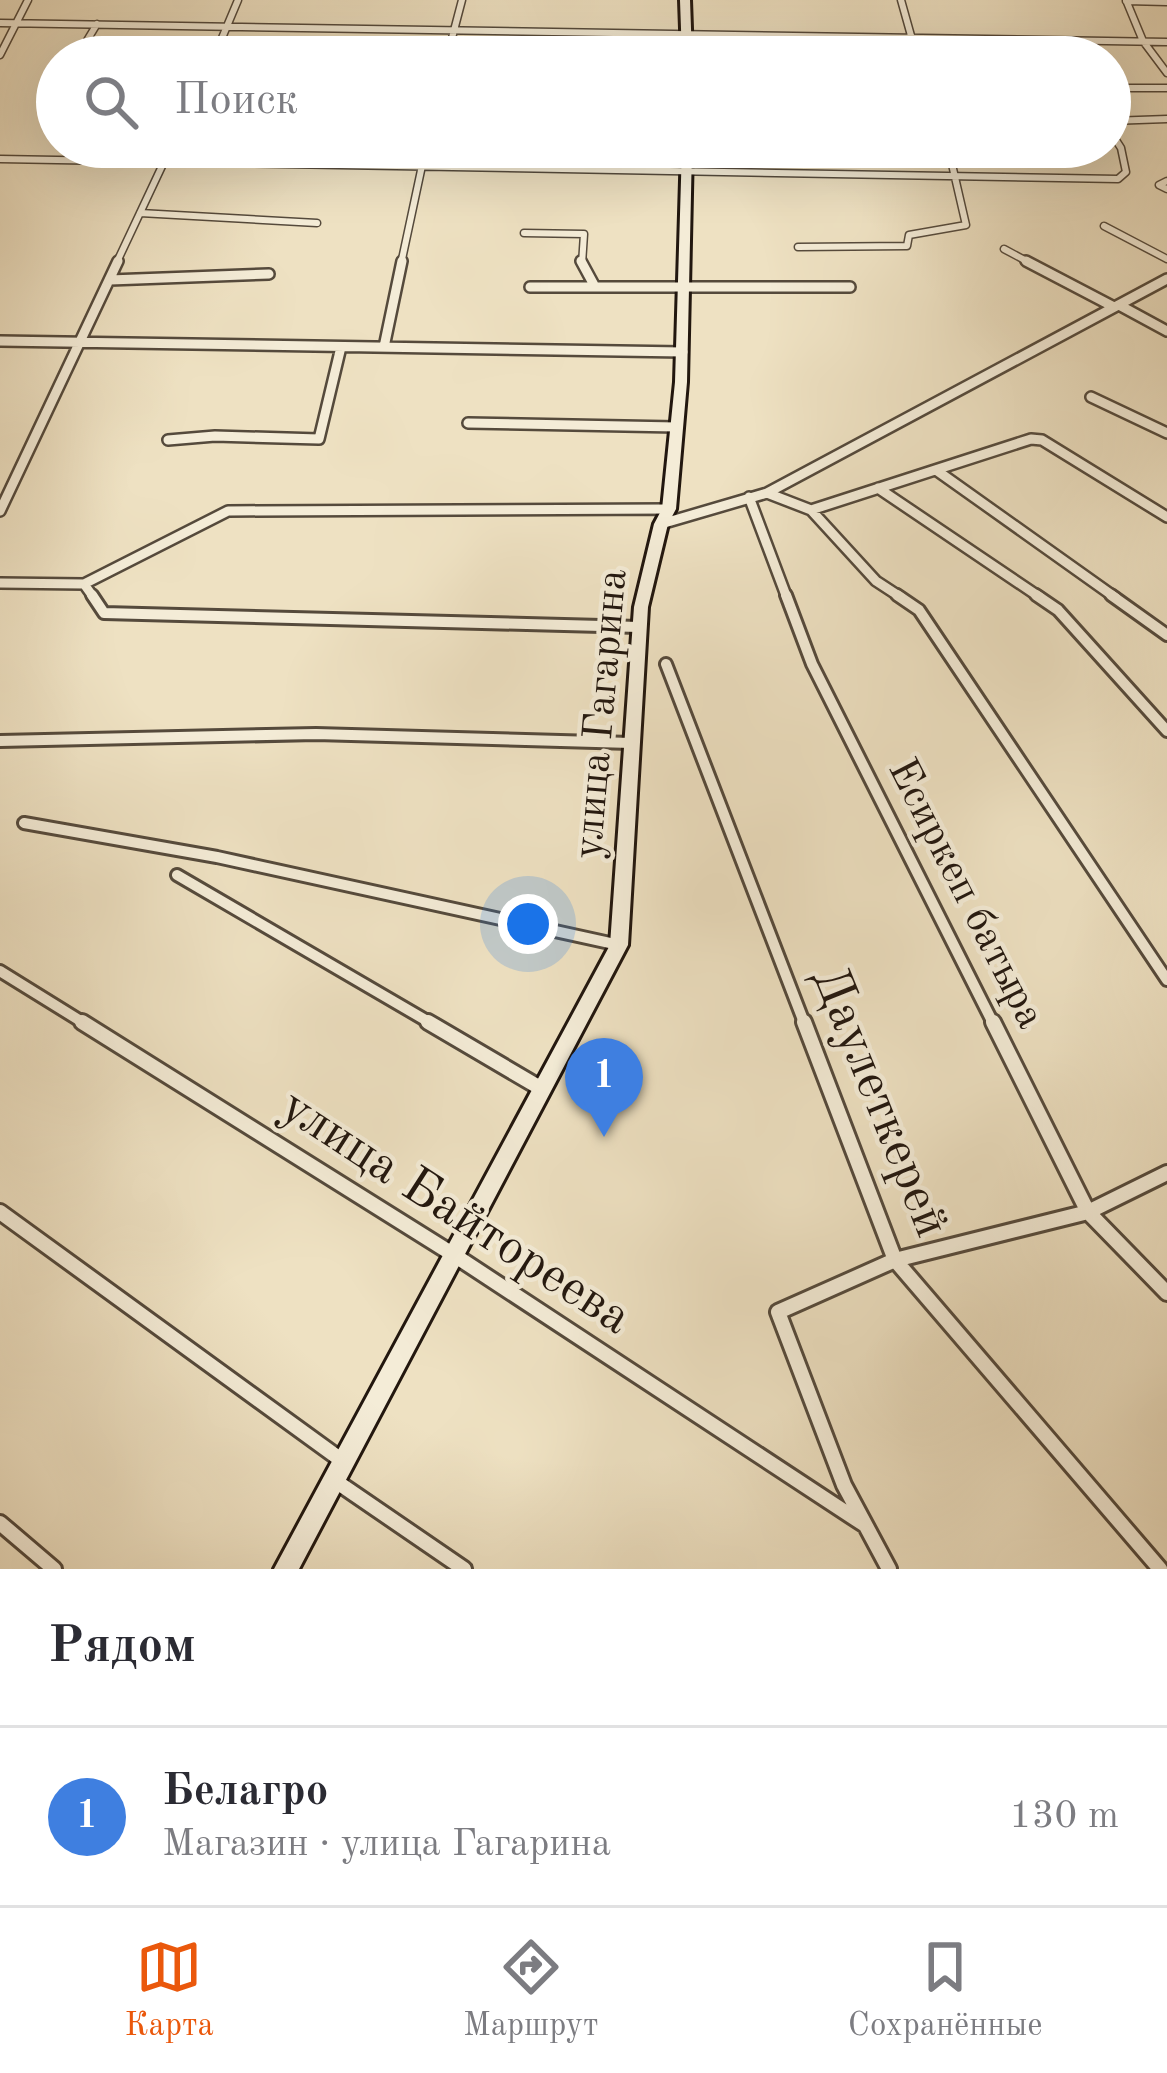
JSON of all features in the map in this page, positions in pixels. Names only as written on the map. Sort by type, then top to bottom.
[{"type":"main road","points":[[685,0],[688,34]]},
{"type":"main road","name":"улица Гагарина","points":[[286,1569],[619,945],[639,627],[665,516],[683,352],[686,168]]},
{"type":"street","points":[[0,55],[28,0]]},
{"type":"street","points":[[224,36],[238,0]]},
{"type":"street","points":[[454,36],[462,0]]},
{"type":"street","points":[[902,0],[915,36]]},
{"type":"street","points":[[1167,2],[1126,0],[1143,41],[1167,73]]},
{"type":"street","points":[[0,23],[755,36]]},
{"type":"street","points":[[90,36],[97,24]]},
{"type":"street","points":[[1131,41],[1167,42]]},
{"type":"street","points":[[1131,88],[1167,88]]},
{"type":"street","points":[[1131,120],[1167,119]]},
{"type":"street","points":[[0,159],[36,159]]},
{"type":"street","points":[[0,511],[161,168]]},
{"type":"street","points":[[384,347],[422,168]]},
{"type":"street","points":[[475,168],[1118,179],[1125,168]]},
{"type":"street","points":[[798,247],[907,246],[909,235],[966,225],[954,168]]},
{"type":"street","points":[[140,213],[317,223]]},
{"type":"street","points":[[1103,226],[1167,259]]},
{"type":"street","points":[[524,233],[584,234],[579,258],[594,285]]},
{"type":"street","points":[[1004,249],[1167,331]]},
{"type":"street","points":[[110,280],[269,274]]},
{"type":"street","points":[[0,583],[84,584],[228,511],[665,516],[766,493],[1167,279]]},
{"type":"street","points":[[530,286],[850,287]]},
{"type":"street","points":[[0,341],[683,352]]},
{"type":"street","points":[[168,440],[215,436],[319,439],[341,346]]},
{"type":"street","points":[[1090,397],[1167,433]]},
{"type":"street","points":[[468,423],[676,427]]},
{"type":"street","points":[[811,510],[1031,439],[1042,440],[1167,518]]},
{"type":"street","points":[[936,470],[1167,635]]},
{"type":"street","points":[[878,488],[1058,610],[1167,730]]},
{"type":"street","points":[[766,493],[811,510],[875,581],[919,610],[1167,980]]},
{"type":"street","name":"Есиркеп батыра","points":[[749,497],[812,664],[1088,1212],[1167,1293]]},
{"type":"street","points":[[84,584],[104,613],[639,627]]},
{"type":"street","name":"Даулеткерей","points":[[666,664],[895,1260],[1160,1569]]},
{"type":"street","points":[[0,741],[167,732],[369,731],[632,743]]},
{"type":"street","points":[[24,823],[195,853],[619,945]]},
{"type":"street","points":[[177,875],[542,1089]]},
{"type":"street","name":"улица Байтореева","points":[[0,971],[454,1256],[865,1525]]},
{"type":"street","points":[[890,1569],[844,1485],[778,1312],[895,1260],[1088,1212],[1167,1173]]},
{"type":"street","points":[[0,1212],[464,1569]]},
{"type":"street","points":[[0,1523],[54,1569]]},
{"type":"place","name":"Белагро","points":[[604,1137]]}]
